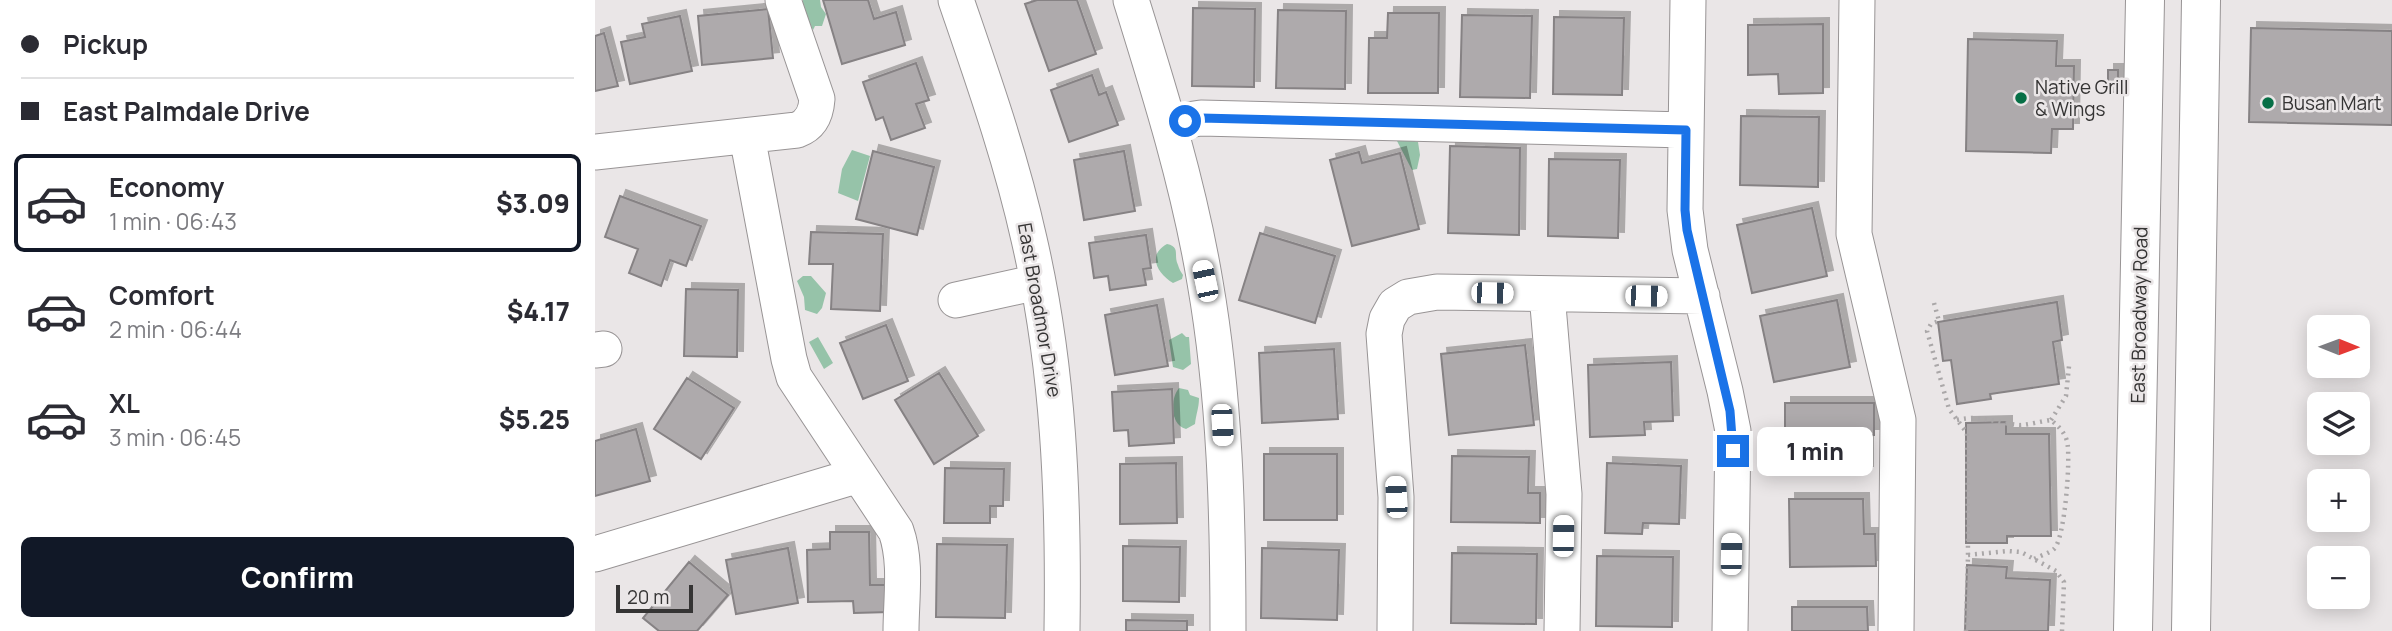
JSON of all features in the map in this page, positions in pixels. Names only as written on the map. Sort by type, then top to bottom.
[{"type":"main road","name":"East Broadway Road","points":[[2133,631],[2145,0]]},
{"type":"main road","points":[[2191,631],[2201,0]]},
{"type":"street","points":[[595,152],[804,128],[810,122],[816,107],[815,92],[783,0]]},
{"type":"street","name":"East Broadmor Drive","points":[[956,0],[1007,153],[1038,282],[1052,368],[1061,454],[1064,544],[1062,631]]},
{"type":"street","points":[[1132,0],[1182,172],[1205,281],[1220,382],[1228,543],[1228,631]]},
{"type":"street","points":[[1688,0],[1686,220],[1690,250],[1733,431],[1730,631]]},
{"type":"street","points":[[1857,0],[1854,234],[1898,420],[1896,631]]},
{"type":"street","points":[[1168,123],[1201,118],[1686,130]]},
{"type":"street","points":[[747,136],[794,377],[896,531],[901,544],[901,631]]},
{"type":"street","points":[[956,300],[1038,282]]},
{"type":"street","points":[[1395,631],[1396,497],[1384,348],[1387,319],[1395,305],[1408,297],[1423,293],[1702,296]]},
{"type":"street","points":[[1547,295],[1564,494],[1562,631]]},
{"type":"street","points":[[595,554],[859,475]]},
{"type":"path","points":[[1934,303],[1939,321],[1931,324],[1927,331],[1949,409],[1967,433],[1966,631]]},
{"type":"path","points":[[2050,420],[2066,396],[2069,366]]},
{"type":"path","points":[[1957,419],[1982,417],[2021,426],[2050,420],[2063,430],[2068,444],[2066,501],[2061,535],[2055,548],[2034,559]]},
{"type":"path","points":[[1968,555],[2021,552],[2056,571],[2064,582],[2062,631]]},
{"type":"shaded area","points":[[803,0],[820,0],[826,14],[822,26],[815,26],[813,30],[803,11]]},
{"type":"shaded area","points":[[1398,137],[1418,142],[1420,155],[1417,169],[1412,170],[1397,141]]},
{"type":"shaded area","points":[[852,150],[870,156],[858,201],[838,193],[842,169]]},
{"type":"shaded area","points":[[1167,244],[1174,247],[1183,275],[1182,279],[1173,283],[1159,269],[1156,259],[1157,253]]},
{"type":"shaded area","points":[[803,276],[811,276],[826,293],[822,308],[817,314],[805,310],[804,297],[797,281]]},
{"type":"shaded area","points":[[1182,333],[1189,337],[1191,364],[1183,370],[1173,367],[1169,340]]},
{"type":"shaded area","points":[[818,337],[833,363],[824,369],[809,342]]},
{"type":"shaded area","points":[[1179,388],[1188,390],[1190,395],[1199,398],[1195,424],[1186,429],[1181,427],[1174,417],[1174,398]]},
{"type":"building","points":[[823,0],[868,0],[874,19],[896,12],[905,45],[842,64]]},
{"type":"building","points":[[1037,0],[1077,0],[1096,54],[1049,71],[1025,4]]},
{"type":"building","points":[[1193,8],[1255,9],[1254,87],[1192,86]]},
{"type":"building","points":[[768,9],[773,58],[702,65],[698,16]]},
{"type":"building","points":[[1278,10],[1346,11],[1345,89],[1276,88]]},
{"type":"building","points":[[1388,13],[1439,13],[1438,93],[1368,93],[1369,38],[1387,38]]},
{"type":"building","points":[[1462,15],[1532,16],[1530,98],[1460,97]]},
{"type":"building","points":[[680,16],[692,71],[630,84],[621,42],[645,37],[642,24]]},
{"type":"building","points":[[1554,17],[1624,18],[1622,95],[1553,94]]},
{"type":"building","points":[[1823,24],[1823,93],[1779,94],[1778,74],[1748,75],[1748,25]]},
{"type":"building","points":[[2251,28],[2392,31],[2392,125],[2249,122]]},
{"type":"building","points":[[604,33],[618,86],[595,91],[595,36]]},
{"type":"building","name":"Native Grill & Wings","points":[[1968,39],[2057,41],[2056,66],[2074,66],[2073,129],[2052,129],[2051,153],[1966,151]]},
{"type":"building","points":[[916,63],[929,100],[916,104],[925,128],[891,140],[883,117],[876,120],[863,82]]},
{"type":"building","points":[[2108,70],[2118,70],[2118,92],[2108,92]]},
{"type":"building","points":[[1092,75],[1099,95],[1106,92],[1118,125],[1069,142],[1051,90]]},
{"type":"building","points":[[1741,116],[1819,117],[1818,187],[1740,185]]},
{"type":"building","points":[[1450,146],[1520,148],[1519,235],[1448,233]]},
{"type":"building","points":[[873,151],[934,167],[917,235],[856,219]]},
{"type":"building","points":[[1124,151],[1135,211],[1084,220],[1074,160]]},
{"type":"building","points":[[1359,152],[1362,163],[1400,153],[1419,229],[1352,246],[1330,160]]},
{"type":"building","points":[[1549,159],[1620,160],[1618,238],[1548,236]]},
{"type":"building","points":[[620,196],[701,226],[686,266],[670,260],[661,286],[629,273],[638,249],[605,237]]},
{"type":"building","points":[[1812,208],[1827,276],[1752,293],[1737,225]]},
{"type":"building","points":[[811,232],[883,234],[880,311],[831,309],[833,264],[809,264]]},
{"type":"building","points":[[1260,233],[1335,256],[1315,323],[1239,300]]},
{"type":"building","points":[[1146,235],[1151,268],[1143,269],[1146,285],[1110,290],[1108,276],[1094,278],[1089,243]]},
{"type":"building","points":[[686,289],[738,290],[737,357],[684,356]]},
{"type":"building","points":[[1837,300],[1850,367],[1774,382],[1760,316]]},
{"type":"building","points":[[2057,302],[2062,340],[2053,342],[2059,384],[1990,394],[1991,399],[1957,404],[1951,360],[1943,361],[1938,322]]},
{"type":"building","points":[[1157,305],[1168,366],[1115,375],[1105,315]]},
{"type":"building","points":[[886,325],[908,381],[863,399],[840,343]]},
{"type":"building","points":[[1525,345],[1534,425],[1449,435],[1441,354]]},
{"type":"building","points":[[1334,349],[1338,419],[1262,423],[1259,353]]},
{"type":"building","points":[[1671,362],[1673,421],[1644,422],[1645,435],[1590,437],[1588,365]]},
{"type":"building","points":[[939,373],[978,436],[934,464],[895,400]]},
{"type":"building","points":[[687,378],[734,408],[701,459],[654,429]]},
{"type":"building","points":[[1172,389],[1174,443],[1129,446],[1128,430],[1114,431],[1112,392]]},
{"type":"building","points":[[1785,403],[1874,403],[1874,435],[1867,435],[1867,472],[1785,472]]},
{"type":"building","points":[[2006,422],[2006,434],[2049,434],[2051,536],[2007,536],[2007,543],[1966,543],[1966,423]]},
{"type":"building","points":[[636,429],[650,481],[595,496],[595,441]]},
{"type":"building","points":[[1264,454],[1337,454],[1337,520],[1264,520]]},
{"type":"building","points":[[1452,456],[1529,457],[1528,493],[1540,493],[1540,523],[1451,522]]},
{"type":"building","points":[[1176,463],[1177,523],[1120,524],[1120,464]]},
{"type":"building","points":[[1607,463],[1681,466],[1679,524],[1643,523],[1642,534],[1605,533]]},
{"type":"building","points":[[945,468],[1004,469],[1003,506],[990,506],[990,523],[944,523]]},
{"type":"building","points":[[1789,499],[1863,499],[1864,534],[1875,534],[1876,566],[1790,567]]},
{"type":"building","points":[[830,532],[869,532],[870,585],[889,585],[890,612],[854,613],[853,601],[808,602],[807,550],[830,549]]},
{"type":"building","points":[[937,544],[1007,545],[1005,618],[936,617]]},
{"type":"building","points":[[1123,546],[1180,547],[1179,602],[1123,601]]},
{"type":"building","points":[[788,548],[798,603],[736,614],[726,560]]},
{"type":"building","points":[[1262,548],[1339,550],[1337,620],[1261,618]]},
{"type":"building","points":[[1452,553],[1537,554],[1536,624],[1451,623]]},
{"type":"building","points":[[1597,556],[1673,557],[1672,627],[1596,626]]},
{"type":"building","points":[[689,562],[728,595],[697,631],[659,631],[643,618]]},
{"type":"building","points":[[1967,565],[2007,567],[2006,578],[2050,580],[2048,631],[1965,631]]},
{"type":"building","points":[[1792,607],[1867,607],[1868,631],[1792,631]]},
{"type":"building","points":[[1126,620],[1187,621],[1187,631],[1126,631]]},
{"type":"place","name":"Native Grill & Wings","points":[[2021,98]]},
{"type":"place","name":"Busan Mart","points":[[2268,103]]},
{"type":"route","points":[[1185,121],[1201,118],[1686,130],[1687,230],[1730,411],[1733,451]]}]
